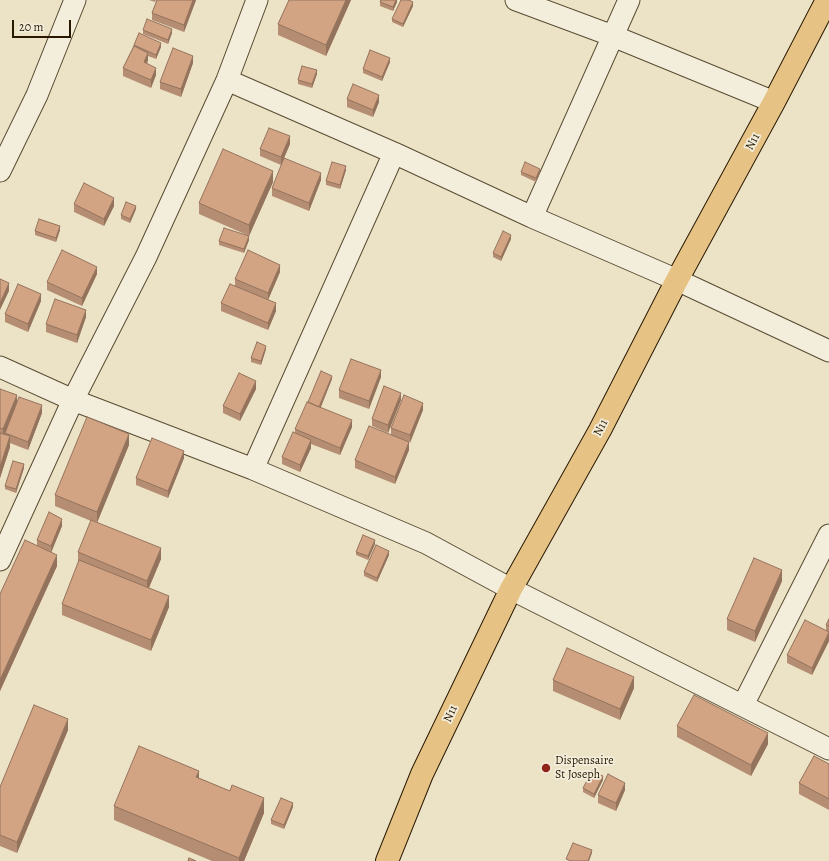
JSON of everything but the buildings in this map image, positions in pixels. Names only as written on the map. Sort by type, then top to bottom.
[{"type":"main road","name":"N11","points":[[387,861],[422,774],[511,589],[600,430],[677,280],[774,102],[827,0]]},
{"type":"street","points":[[0,171],[37,95],[75,0]]},
{"type":"street","points":[[0,560],[73,400],[146,257],[227,80],[257,0]]},
{"type":"street","points":[[516,0],[613,36],[774,102]]},
{"type":"street","points":[[532,217],[629,0]]},
{"type":"street","points":[[227,80],[394,153],[532,217],[677,280],[829,351]]},
{"type":"street","points":[[253,469],[394,153]]},
{"type":"street","points":[[0,367],[73,400],[253,469],[426,543],[511,589],[829,749]]},
{"type":"street","points":[[743,705],[823,560],[829,535]]},
{"type":"place","name":"Dispensaire St Joseph","points":[[546,768]]}]
